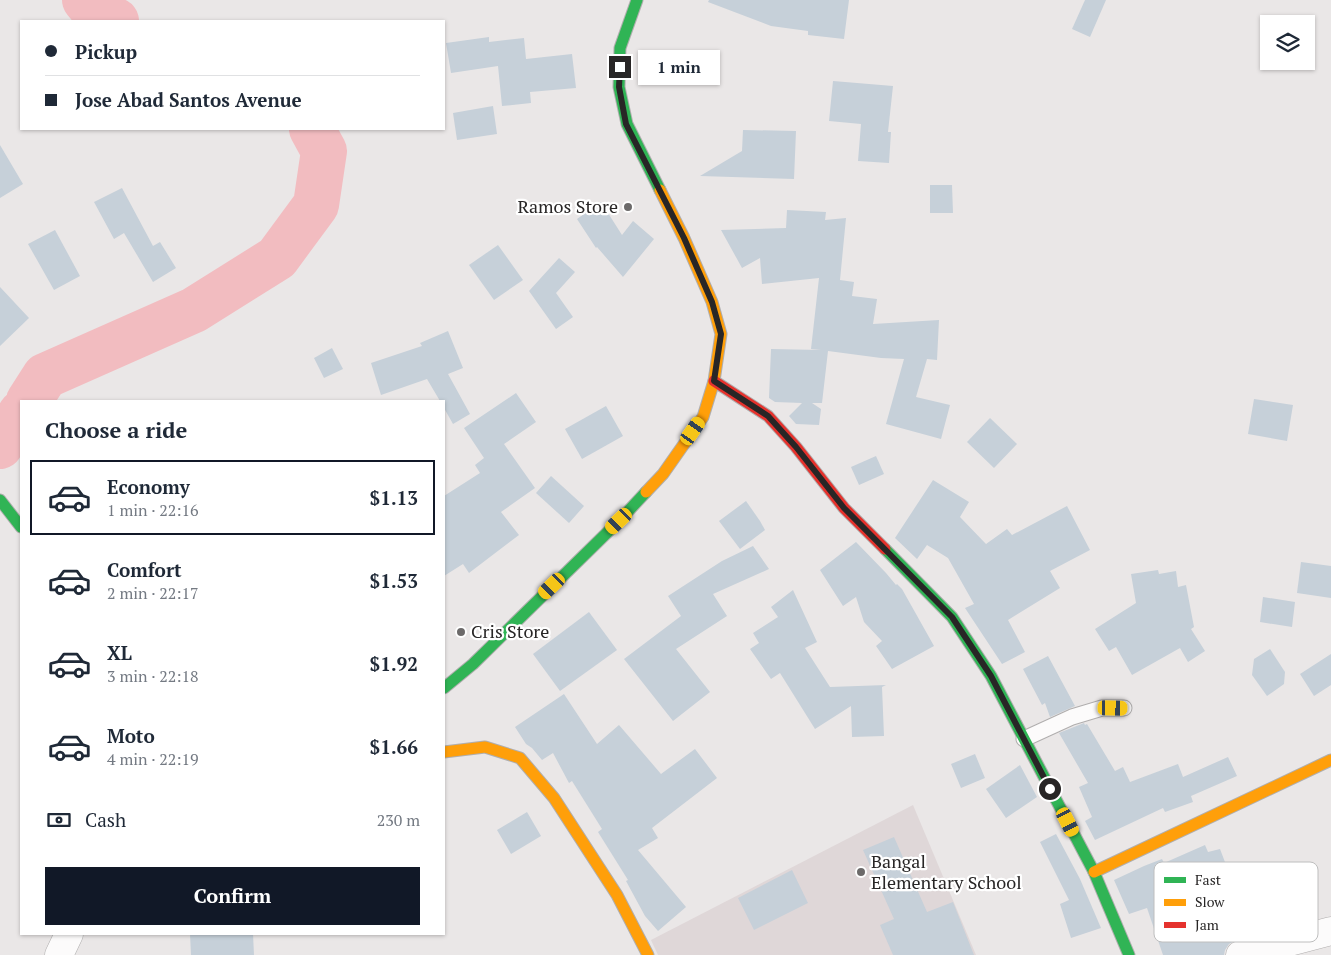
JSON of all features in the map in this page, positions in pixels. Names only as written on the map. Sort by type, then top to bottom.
[{"type":"main road","points":[[445,687],[473,664],[619,521],[663,474],[703,417],[714,381],[721,334],[712,302],[684,238],[626,124],[619,87],[620,48],[637,0]]},
{"type":"main road","points":[[714,381],[768,416],[796,447],[844,508],[952,617],[991,676],[1094,872],[1128,955]]},
{"type":"main road","points":[[0,500],[20,526]]},
{"type":"main road","points":[[445,752],[485,747],[520,758],[554,798],[617,895],[648,955]]},
{"type":"main road","points":[[1094,872],[1331,760]]},
{"type":"street","points":[[1318,934],[1331,931]]},
{"type":"street","points":[[59,955],[69,935]]},
{"type":"street","points":[[1240,955],[1289,942]]},
{"type":"lane","points":[[1024,739],[1072,717],[1102,708],[1124,708]]},
{"type":"shaded area","name":"Bangal Elementary School","points":[[913,805],[976,955],[658,955],[651,940]]},
{"type":"building","points":[[709,0],[849,0],[844,39],[808,35],[808,31],[771,26],[708,2]]},
{"type":"building","points":[[1085,0],[1106,0],[1090,37],[1072,29]]},
{"type":"building","points":[[489,37],[489,42],[524,38],[526,59],[572,54],[576,88],[530,92],[531,103],[502,106],[498,66],[451,73],[446,43]]},
{"type":"building","points":[[833,81],[893,86],[888,132],[891,132],[889,163],[858,161],[861,124],[829,121]]},
{"type":"building","points":[[493,106],[497,134],[457,140],[453,113]]},
{"type":"building","points":[[743,130],[796,131],[794,179],[700,176],[742,151]]},
{"type":"building","points":[[0,145],[23,184],[0,198]]},
{"type":"building","points":[[930,185],[952,185],[953,213],[930,213]]},
{"type":"building","points":[[122,188],[153,246],[160,242],[176,268],[153,282],[124,233],[114,239],[94,202]]},
{"type":"building","points":[[601,202],[622,235],[633,221],[654,239],[623,277],[596,248],[577,219]]},
{"type":"building","points":[[787,210],[826,212],[825,220],[846,218],[840,280],[854,282],[852,296],[877,299],[873,324],[939,320],[937,360],[927,359],[916,397],[950,405],[941,439],[886,424],[904,359],[828,351],[822,403],[812,403],[821,409],[819,425],[796,424],[789,416],[802,403],[775,402],[769,398],[771,349],[821,350],[811,349],[819,278],[762,284],[760,258],[742,268],[721,230],[786,228]]},
{"type":"building","points":[[55,230],[80,276],[54,290],[28,244]]},
{"type":"building","points":[[498,245],[523,280],[494,300],[469,265]]},
{"type":"building","points":[[559,258],[575,272],[556,293],[573,317],[556,329],[529,291]]},
{"type":"building","points":[[0,287],[29,318],[0,346]]},
{"type":"building","points":[[448,331],[463,368],[448,374],[470,414],[453,424],[445,410],[445,400],[439,400],[427,379],[381,395],[371,363],[422,346],[420,343]]},
{"type":"building","points":[[332,348],[343,369],[324,378],[314,358]]},
{"type":"building","points":[[516,393],[536,422],[504,444],[535,488],[501,512],[519,535],[469,573],[463,564],[445,575],[445,495],[480,473],[475,465],[484,458],[464,428]]},
{"type":"building","points":[[1254,399],[1293,405],[1287,441],[1248,434]]},
{"type":"building","points":[[606,406],[623,436],[582,459],[565,429]]},
{"type":"building","points":[[990,418],[1017,444],[994,468],[967,442]]},
{"type":"building","points":[[876,456],[884,474],[859,485],[851,467]]},
{"type":"building","points":[[551,476],[584,506],[569,523],[536,493]]},
{"type":"building","points":[[933,480],[969,502],[960,517],[986,544],[1007,529],[1012,535],[1067,506],[1090,550],[1050,571],[1060,588],[1008,620],[1025,652],[1002,664],[965,608],[974,604],[948,558],[927,545],[917,559],[895,538]]},
{"type":"building","points":[[746,501],[765,530],[740,549],[719,521]]},
{"type":"building","points":[[856,542],[902,589],[934,646],[892,669],[876,646],[882,641],[864,622],[856,597],[843,606],[820,570]]},
{"type":"building","points":[[753,546],[769,569],[713,594],[727,616],[676,649],[710,692],[673,721],[624,659],[681,616],[668,596],[722,561]]},
{"type":"building","points":[[1301,562],[1331,566],[1331,598],[1297,593]]},
{"type":"building","points":[[1158,570],[1159,574],[1176,571],[1178,587],[1186,585],[1194,627],[1191,629],[1205,651],[1188,662],[1180,648],[1132,675],[1116,647],[1109,651],[1095,629],[1136,603],[1131,574]]},
{"type":"building","points":[[793,590],[817,642],[805,648],[830,687],[886,685],[882,687],[884,736],[852,737],[851,706],[815,729],[780,673],[771,679],[750,649],[759,643],[753,633],[778,617],[771,607]]},
{"type":"building","points":[[1263,597],[1295,602],[1292,627],[1260,622]]},
{"type":"building","points":[[589,612],[617,650],[560,691],[533,654]]},
{"type":"building","points":[[1270,649],[1285,672],[1284,684],[1267,696],[1252,675],[1254,659]]},
{"type":"building","points":[[1331,654],[1331,685],[1314,696],[1300,674]]},
{"type":"building","points":[[1048,656],[1075,706],[1050,717],[1045,703],[1042,705],[1023,669]]},
{"type":"building","points":[[564,694],[597,744],[619,725],[661,774],[695,749],[717,778],[652,828],[658,838],[638,850],[686,907],[658,931],[645,916],[626,881],[628,880],[598,832],[602,829],[572,781],[569,783],[553,753],[542,760],[526,744],[515,727]]},
{"type":"building","points":[[1084,723],[1085,725],[1087,724],[1115,771],[1123,767],[1130,782],[1178,764],[1183,777],[1228,757],[1237,776],[1191,796],[1193,802],[1165,812],[1163,808],[1095,840],[1085,821],[1092,817],[1079,787],[1088,783],[1059,733]]},
{"type":"building","points":[[975,754],[985,778],[961,788],[951,764]]},
{"type":"building","points":[[1020,765],[1037,797],[1006,818],[986,789]]},
{"type":"building","points":[[527,812],[541,836],[511,854],[497,830]]},
{"type":"building","points":[[1056,834],[1080,879],[1101,928],[1071,938],[1060,904],[1069,900],[1040,842]]},
{"type":"building","points":[[894,837],[927,912],[953,902],[974,955],[893,955],[880,925],[894,919],[863,850]]},
{"type":"building","points":[[1205,845],[1208,852],[1220,849],[1225,862],[1166,862]]},
{"type":"building","points":[[1154,862],[1154,929],[1147,908],[1129,914],[1114,880]]},
{"type":"building","points":[[792,870],[808,903],[754,930],[738,898]]},
{"type":"building","points":[[190,935],[253,935],[254,955],[191,955]]},
{"type":"building","points":[[1159,942],[1232,942],[1225,950],[1224,955],[1163,955]]},
{"type":"waterway","points":[[85,0],[90,6],[114,20]]},
{"type":"waterway","points":[[30,400],[45,376],[194,310],[277,258],[316,205],[324,151],[313,130]]},
{"type":"waterway","points":[[0,446],[20,415]]},
{"type":"traffic: fast","points":[[637,0],[620,48],[619,87],[627,124],[660,190]]},
{"type":"traffic: fast","points":[[445,687],[473,664],[619,521],[646,492]]},
{"type":"traffic: fast","points":[[0,500],[20,526]]},
{"type":"traffic: fast","points":[[885,549],[952,617],[991,676],[1094,872],[1129,955]]},
{"type":"traffic: slow","points":[[646,492],[663,474],[703,417],[714,381],[721,334],[712,302],[684,238],[660,190]]},
{"type":"traffic: slow","points":[[445,752],[485,747],[520,758],[554,798],[617,895],[648,955]]},
{"type":"traffic: slow","points":[[1094,872],[1331,760]]},
{"type":"traffic: jam","points":[[714,381],[768,416],[796,447],[844,508],[885,549]]},
{"type":"place","name":"Ramos Store","points":[[628,207]]},
{"type":"place","name":"Cris Store","points":[[461,632]]},
{"type":"place","name":"Bangal Elementary School","points":[[861,872]]},
{"type":"route","points":[[620,67],[619,87],[626,124],[684,238],[712,302],[721,334],[714,381],[768,416],[796,447],[844,508],[952,617],[991,676],[1050,789]]}]
